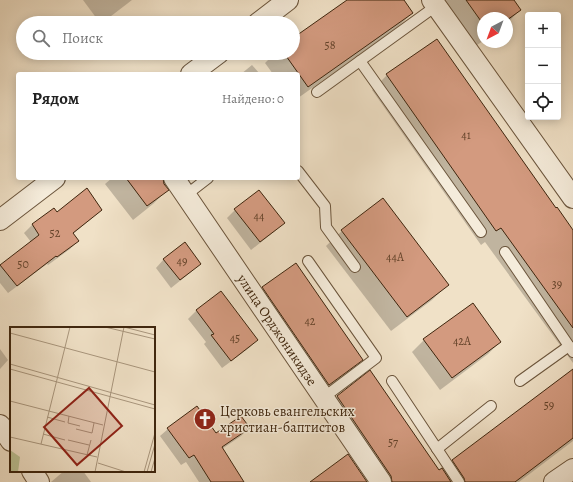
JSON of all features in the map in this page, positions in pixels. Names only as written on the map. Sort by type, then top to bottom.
[{"type":"street","points":[[267,16],[288,0]]},
{"type":"street","points":[[434,3],[573,198]]},
{"type":"street","points":[[194,72],[210,60]]},
{"type":"street","points":[[0,220],[52,180]]},
{"type":"street","name":"улица Орджоникидзе","points":[[175,180],[381,482]]},
{"type":"street","points":[[0,425],[10,440]]},
{"type":"street","points":[[554,482],[573,469]]},
{"type":"street","points":[[33,472],[39,482]]},
{"type":"lane","points":[[317,92],[360,61],[434,3]]},
{"type":"lane","points":[[360,61],[481,232]]},
{"type":"lane","points":[[300,174],[325,206],[326,226],[355,268]]},
{"type":"lane","points":[[186,195],[205,180]]},
{"type":"lane","points":[[505,252],[571,349],[520,381]]},
{"type":"lane","points":[[308,260],[376,358],[324,398]]},
{"type":"lane","points":[[392,381],[459,482]]},
{"type":"lane","points":[[437,449],[491,406]]},
{"type":"building","points":[[347,0],[404,0],[413,13],[308,87],[300,76],[300,72],[297,72],[289,60],[300,60],[300,33]]},
{"type":"building","points":[[466,0],[514,0],[521,10],[513,16],[513,12],[477,12],[477,16]]},
{"type":"building","points":[[437,39],[573,230],[573,328],[501,228],[496,231],[386,74]]},
{"type":"building","points":[[128,180],[163,180],[164,184],[169,190],[147,206]]},
{"type":"building","points":[[87,188],[102,210],[73,233],[79,241],[57,257],[56,256],[17,286],[0,265],[39,235],[32,224],[54,208],[57,212]]},
{"type":"building","points":[[259,190],[285,223],[260,242],[234,209]]},
{"type":"building","points":[[383,198],[449,285],[407,317],[341,230]]},
{"type":"building","points":[[185,242],[201,264],[180,280],[163,259]]},
{"type":"building","points":[[296,263],[363,360],[329,385],[262,287]]},
{"type":"building","points":[[221,291],[258,340],[231,361],[211,335],[214,334],[196,310]]},
{"type":"building","points":[[473,303],[501,342],[452,378],[423,339]]},
{"type":"building","points":[[573,369],[573,438],[515,482],[465,482],[452,460]]},
{"type":"building","points":[[370,370],[439,470],[442,468],[451,482],[392,482],[391,476],[337,396]]},
{"type":"building","points":[[197,406],[216,433],[241,416],[250,428],[222,447],[244,482],[211,482],[194,455],[189,458],[167,428]]},
{"type":"building","points":[[348,454],[367,482],[310,482]]},
{"type":"place","name":"Церковь евангельских христиан-баптистов","points":[[205,419]]}]
